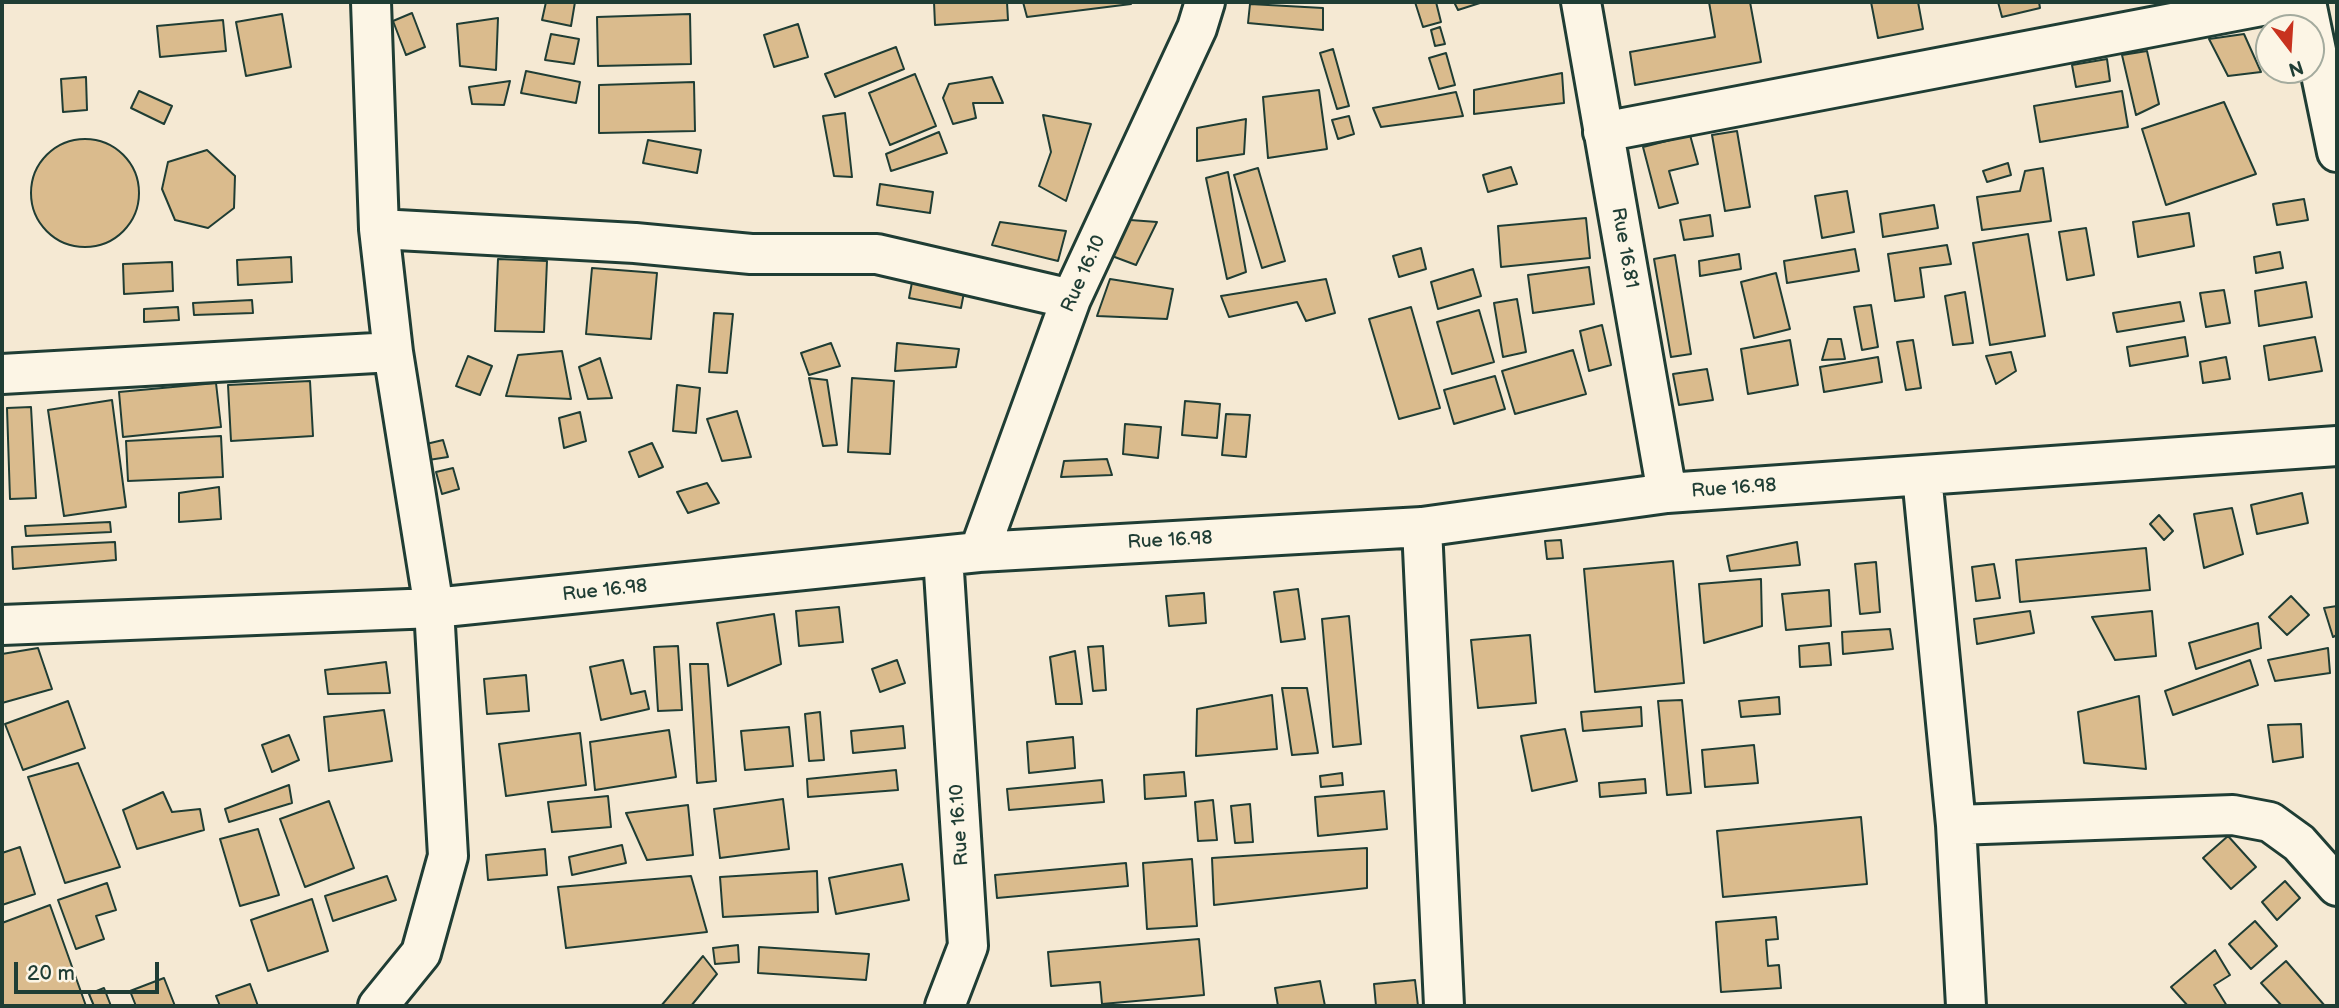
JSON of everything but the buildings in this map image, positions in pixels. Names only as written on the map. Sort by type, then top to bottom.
[{"type":"street","points":[[371,2],[379,229],[393,352],[434,608],[448,856],[421,953],[379,1006]]},
{"type":"street","name":"Rue 16.10","points":[[945,1006],[968,946],[961,554],[1072,299],[1197,28],[1205,2]]},
{"type":"street","name":"Rue 16.81","points":[[1581,2],[1667,494]]},
{"type":"street","points":[[1603,132],[2282,2]]},
{"type":"street","points":[[2306,2],[2337,152]]},
{"type":"street","points":[[379,229],[635,243],[751,254],[877,254],[1072,299]]},
{"type":"street","points":[[2,374],[393,352]]},
{"type":"street","name":"Rue 16.98","points":[[2,625],[434,608],[961,554],[1422,527],[1667,494],[2337,446]]},
{"type":"street","points":[[1922,476],[1956,825],[1966,1006]]},
{"type":"street","points":[[1422,527],[1444,1006]]},
{"type":"street","points":[[1956,825],[2233,815],[2270,822],[2299,843],[2337,886]]}]
